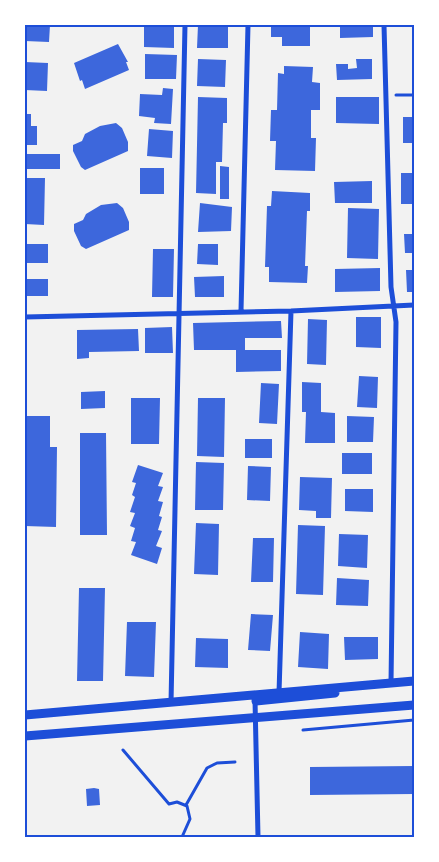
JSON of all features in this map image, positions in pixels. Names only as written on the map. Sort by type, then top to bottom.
[{"type":"street","points":[[171,703],[186,25]]},
{"type":"street","points":[[240,311],[248,25]]},
{"type":"street","points":[[384,25],[391,287],[396,322],[391,683]]},
{"type":"street","points":[[25,317],[291,311],[414,305]]},
{"type":"street","points":[[279,693],[291,311]]},
{"type":"street","points":[[255,698],[279,693],[414,681]]},
{"type":"street","points":[[25,715],[171,703],[322,695],[348,690],[350,686]]},
{"type":"street","points":[[255,698],[258,837]]},
{"type":"street","points":[[25,736],[414,705]]},
{"type":"path","points":[[385,95],[414,95]]},
{"type":"path","points":[[303,730],[414,720]]},
{"type":"path","points":[[122,750],[169,804],[177,802],[186,805],[190,811],[190,819],[183,831],[182,837]]},
{"type":"path","points":[[186,805],[207,768],[217,763],[235,762]]},
{"type":"building","points":[[25,25],[50,25],[49,42],[25,41]]},
{"type":"building","points":[[144,25],[174,25],[174,48],[144,47]]},
{"type":"building","points":[[198,25],[228,25],[228,48],[197,48]]},
{"type":"building","points":[[271,25],[310,25],[310,46],[282,46],[282,37],[271,37]]},
{"type":"building","points":[[340,25],[373,25],[373,37],[340,38]]},
{"type":"building","points":[[118,44],[128,62],[126,62],[129,70],[85,89],[74,63]]},
{"type":"building","points":[[145,54],[177,55],[176,79],[145,79]]},
{"type":"building","points":[[198,59],[226,60],[225,87],[197,86]]},
{"type":"building","points":[[356,59],[372,59],[372,79],[337,80],[336,64],[348,64],[348,69],[357,68]]},
{"type":"building","points":[[25,62],[48,63],[47,91],[25,90]]},
{"type":"building","points":[[284,66],[313,67],[312,82],[320,83],[320,110],[311,110],[311,138],[316,138],[315,171],[275,170],[276,141],[270,141],[271,110],[277,110],[278,73],[284,74]]},
{"type":"building","points":[[163,88],[173,89],[171,124],[154,123],[155,118],[139,116],[140,94],[162,95]]},
{"type":"building","points":[[198,97],[227,98],[227,123],[223,123],[222,162],[216,162],[216,194],[196,193]]},
{"type":"building","points":[[336,97],[379,97],[379,124],[336,123]]},
{"type":"building","points":[[25,114],[31,114],[31,126],[37,126],[37,145],[25,145]]},
{"type":"building","points":[[403,117],[414,117],[414,143],[403,143]]},
{"type":"building","points":[[116,123],[122,128],[128,142],[128,151],[85,170],[81,167],[73,151],[73,145],[82,141],[85,134],[100,126]]},
{"type":"building","points":[[149,129],[173,131],[172,158],[147,156]]},
{"type":"building","points":[[25,154],[60,154],[60,169],[25,169]]},
{"type":"building","points":[[220,166],[229,167],[229,199],[220,199]]},
{"type":"building","points":[[140,168],[164,168],[164,194],[140,194]]},
{"type":"building","points":[[401,173],[414,173],[414,204],[401,204]]},
{"type":"building","points":[[25,178],[45,178],[44,225],[25,224]]},
{"type":"building","points":[[372,181],[372,203],[335,203],[334,182]]},
{"type":"building","points":[[272,191],[310,193],[310,211],[307,211],[305,266],[308,266],[307,283],[269,282],[269,267],[265,267],[267,206],[271,206]]},
{"type":"building","points":[[117,203],[123,208],[129,222],[129,230],[86,249],[81,246],[74,231],[74,224],[83,220],[86,214],[101,205]]},
{"type":"building","points":[[200,203],[232,207],[231,231],[198,232]]},
{"type":"building","points":[[348,208],[379,209],[378,259],[347,258]]},
{"type":"building","points":[[404,234],[414,234],[414,253],[405,253]]},
{"type":"building","points":[[25,244],[48,244],[48,263],[25,263]]},
{"type":"building","points":[[198,244],[218,244],[218,265],[197,264]]},
{"type":"building","points":[[153,249],[174,249],[173,297],[152,297]]},
{"type":"building","points":[[380,268],[380,291],[335,292],[335,269]]},
{"type":"building","points":[[406,270],[414,270],[414,292],[407,292]]},
{"type":"building","points":[[224,276],[224,297],[195,297],[194,277]]},
{"type":"building","points":[[25,279],[48,279],[48,296],[25,296]]},
{"type":"building","points":[[356,317],[381,317],[381,348],[356,347]]},
{"type":"building","points":[[308,319],[327,320],[326,365],[307,364]]},
{"type":"building","points":[[281,321],[282,338],[245,338],[245,350],[281,350],[281,371],[236,372],[236,350],[194,350],[193,323]]},
{"type":"building","points":[[172,327],[173,353],[145,353],[145,328]]},
{"type":"building","points":[[138,329],[139,351],[89,352],[89,358],[77,359],[77,330]]},
{"type":"building","points":[[359,376],[378,377],[377,408],[357,407]]},
{"type":"building","points":[[302,382],[321,383],[321,412],[335,413],[335,443],[305,443],[306,412],[302,412]]},
{"type":"building","points":[[261,383],[279,384],[277,424],[259,423]]},
{"type":"building","points":[[105,391],[105,408],[81,409],[81,392]]},
{"type":"building","points":[[131,398],[160,398],[159,444],[131,444]]},
{"type":"building","points":[[198,398],[225,398],[224,457],[197,456]]},
{"type":"building","points":[[25,416],[50,416],[50,447],[57,447],[56,527],[25,526]]},
{"type":"building","points":[[347,416],[374,417],[373,442],[347,442]]},
{"type":"building","points":[[80,433],[106,433],[107,535],[80,535]]},
{"type":"building","points":[[245,439],[272,439],[272,458],[245,458]]},
{"type":"building","points":[[342,453],[372,453],[372,474],[342,474]]},
{"type":"building","points":[[196,462],[224,463],[223,510],[195,510]]},
{"type":"building","points":[[138,465],[163,473],[158,486],[163,487],[158,501],[163,502],[159,516],[162,517],[158,530],[162,531],[156,546],[162,548],[157,564],[131,555],[136,542],[131,541],[135,528],[130,526],[135,513],[130,512],[135,497],[132,495],[136,483],[132,482]]},
{"type":"building","points":[[248,466],[271,467],[270,501],[247,500]]},
{"type":"building","points":[[300,477],[332,478],[331,518],[316,518],[316,511],[299,510]]},
{"type":"building","points":[[345,489],[373,489],[373,512],[345,511]]},
{"type":"building","points":[[196,523],[219,524],[218,575],[194,574]]},
{"type":"building","points":[[298,525],[325,526],[323,595],[296,594]]},
{"type":"building","points":[[339,534],[368,535],[367,568],[338,566]]},
{"type":"building","points":[[253,538],[274,538],[273,582],[251,582]]},
{"type":"building","points":[[337,578],[369,580],[368,606],[336,605]]},
{"type":"building","points":[[79,588],[105,588],[103,681],[77,681]]},
{"type":"building","points":[[251,614],[273,615],[270,651],[248,650]]},
{"type":"building","points":[[127,622],[156,622],[154,677],[125,676]]},
{"type":"building","points":[[300,632],[329,634],[328,669],[298,667]]},
{"type":"building","points":[[344,637],[378,637],[378,659],[345,660]]},
{"type":"building","points":[[196,638],[228,639],[228,668],[195,667]]},
{"type":"building","points":[[414,766],[414,794],[310,795],[310,767]]},
{"type":"building","points":[[86,789],[99,789],[100,805],[87,806]]}]
